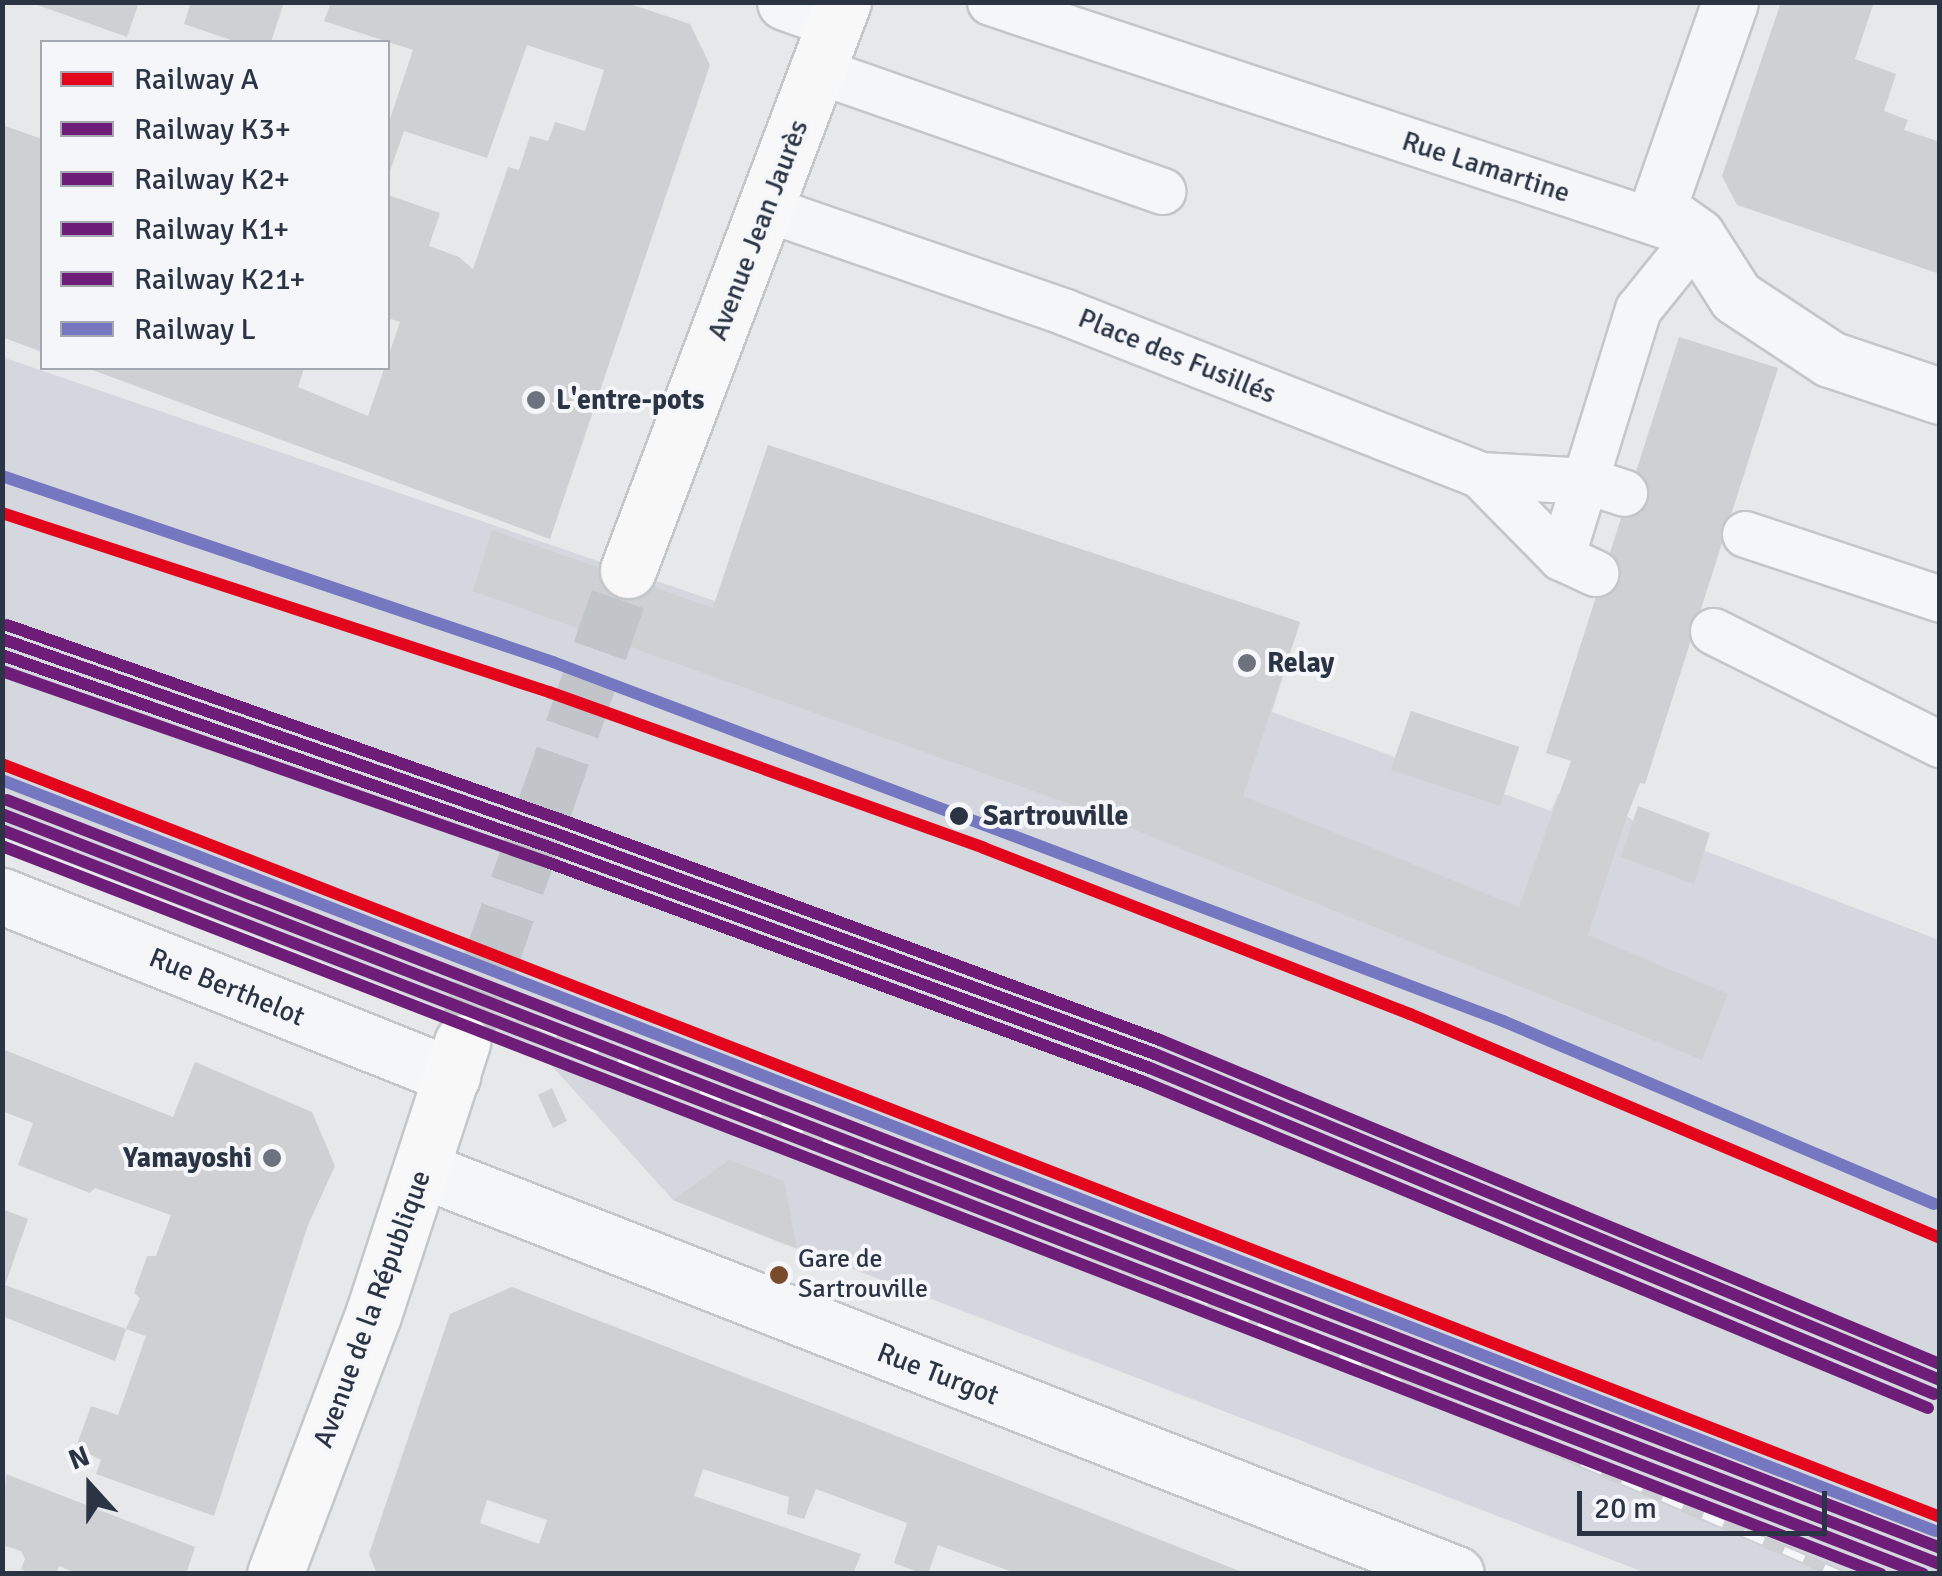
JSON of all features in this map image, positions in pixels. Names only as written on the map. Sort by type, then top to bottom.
[{"type":"main road","name":"Avenue Jean Jaurès","points":[[628,570],[840,11]]},
{"type":"main road","name":"Avenue de la République","points":[[276,1574],[423,1170],[457,1059]]},
{"type":"street","points":[[785,2],[840,11]]},
{"type":"street","points":[[1730,2],[1658,208],[1697,236],[1736,297],[1767,318],[1830,359],[1940,396]]},
{"type":"street","name":"Rue Berthelot","points":[[2,896],[457,1059]]},
{"type":"street","name":"Rue Turgot","points":[[423,1170],[1456,1574]]},
{"type":"lane","name":"Rue Lamartine","points":[[990,2],[1697,236]]},
{"type":"lane","points":[[817,70],[1162,191]]},
{"type":"lane","name":"Place des Fusillés","points":[[768,209],[1065,312],[1480,475],[1606,487]]},
{"type":"lane","points":[[1480,475],[1579,565],[1606,487],[1638,310],[1697,236]]},
{"type":"lane","points":[[1745,534],[1940,599]]},
{"type":"lane","points":[[1713,631],[1940,744]]},
{"type":"shaded area","points":[[2,357],[715,601],[768,445],[1300,622],[1272,712],[1395,757],[1411,711],[1519,747],[1504,794],[1551,811],[1558,794],[1627,816],[1640,826],[1939,940],[1939,1573],[1646,1573],[673,1200],[533,1045],[3,837]]},
{"type":"building","points":[[29,2],[139,2],[127,37]]},
{"type":"building","points":[[191,2],[284,2],[272,40],[231,40],[184,24]]},
{"type":"building","points":[[331,2],[624,2],[690,24],[710,65],[550,539],[92,370],[303,370],[298,387],[368,416],[384,370],[390,370],[390,351],[400,322],[390,319],[390,196],[440,213],[429,246],[459,257],[473,269],[508,167],[519,170],[530,136],[548,141],[555,122],[585,131],[604,70],[527,45],[487,158],[404,131],[390,171],[390,119],[413,50],[324,21]]},
{"type":"building","points":[[1781,2],[1874,2],[1855,59],[1896,74],[1884,111],[1908,120],[1904,130],[1940,142],[1940,274],[1737,205],[1722,176]]},
{"type":"building","points":[[2,125],[40,138],[40,351],[2,337]]},
{"type":"building","points":[[1679,337],[1778,368],[1645,784],[1640,783],[1627,816],[1588,935],[1728,994],[1702,1060],[1081,808],[473,591],[492,530],[713,608],[768,445],[1300,622],[1243,796],[1519,907],[1571,761],[1546,753]]},
{"type":"building","points":[[1411,711],[1519,747],[1500,806],[1391,770]]},
{"type":"building","points":[[1638,806],[1710,833],[1694,884],[1621,857]]},
{"type":"building","points":[[2,1049],[173,1117],[195,1062],[312,1112],[335,1166],[308,1225],[214,1516],[96,1474],[101,1460],[76,1447],[91,1406],[118,1415],[146,1336],[126,1329],[140,1298],[134,1293],[147,1256],[156,1256],[171,1215],[95,1188],[90,1193],[18,1165],[33,1123],[2,1111]]},
{"type":"building","points":[[552,1088],[567,1121],[553,1128],[538,1095]]},
{"type":"building","points":[[729,1160],[784,1181],[797,1249],[673,1200]]},
{"type":"building","points":[[2,1209],[28,1219],[5,1285],[126,1329],[115,1361],[2,1316]]},
{"type":"building","points":[[512,1287],[1247,1574],[1018,1574],[938,1545],[928,1574],[922,1574],[894,1563],[907,1523],[816,1489],[804,1519],[787,1514],[789,1497],[703,1469],[694,1496],[861,1554],[853,1574],[377,1574],[369,1554],[450,1314]],"holes":[[[487,1500],[547,1520],[539,1544],[480,1523]]]},
{"type":"building","points":[[6,1474],[195,1547],[186,1574],[78,1574],[59,1566],[56,1574],[32,1574],[21,1569],[25,1559],[21,1551],[2,1545]]},
{"type":"tunnel","points":[[462,1042],[628,570]]},
{"type":"railway","points":[[334,941],[1259,1322],[1840,1574]]},
{"type":"rail line","name":"L","points":[[2,476],[553,662],[1503,1021],[1934,1204]]},
{"type":"rail line","name":"A","points":[[2,513],[549,692],[984,848],[1410,1014],[1940,1238]]},
{"type":"rail line","name":"K1+","points":[[7,625],[562,820],[1160,1040],[1940,1364]]},
{"type":"rail line","name":"K3+","points":[[2,639],[557,834],[1155,1054],[1940,1380]]},
{"type":"rail line","name":"K2+","points":[[2,655],[552,848],[1150,1068],[1934,1394]]},
{"type":"rail line","name":"K21+","points":[[2,671],[547,862],[1144,1082],[1928,1408]]},
{"type":"rail line","name":"A","points":[[2,764],[1940,1517]]},
{"type":"rail line","name":"L","points":[[2,780],[1935,1531]]},
{"type":"rail line","name":"K1+","points":[[7,800],[1940,1548]]},
{"type":"rail line","name":"K3+","points":[[2,814],[1940,1564]]},
{"type":"rail line","name":"K2+","points":[[2,830],[1923,1574]]},
{"type":"rail line","name":"K21+","points":[[2,846],[1881,1574]]},
{"type":"place","name":"L'entre-pots","points":[[536,400]]},
{"type":"place","name":"Relay","points":[[1247,663]]},
{"type":"place","name":"Sartrouville","points":[[959,816]]},
{"type":"place","name":"Yamayoshi","points":[[272,1158]]},
{"type":"place","name":"Gare de Sartrouville","points":[[779,1275]]}]
